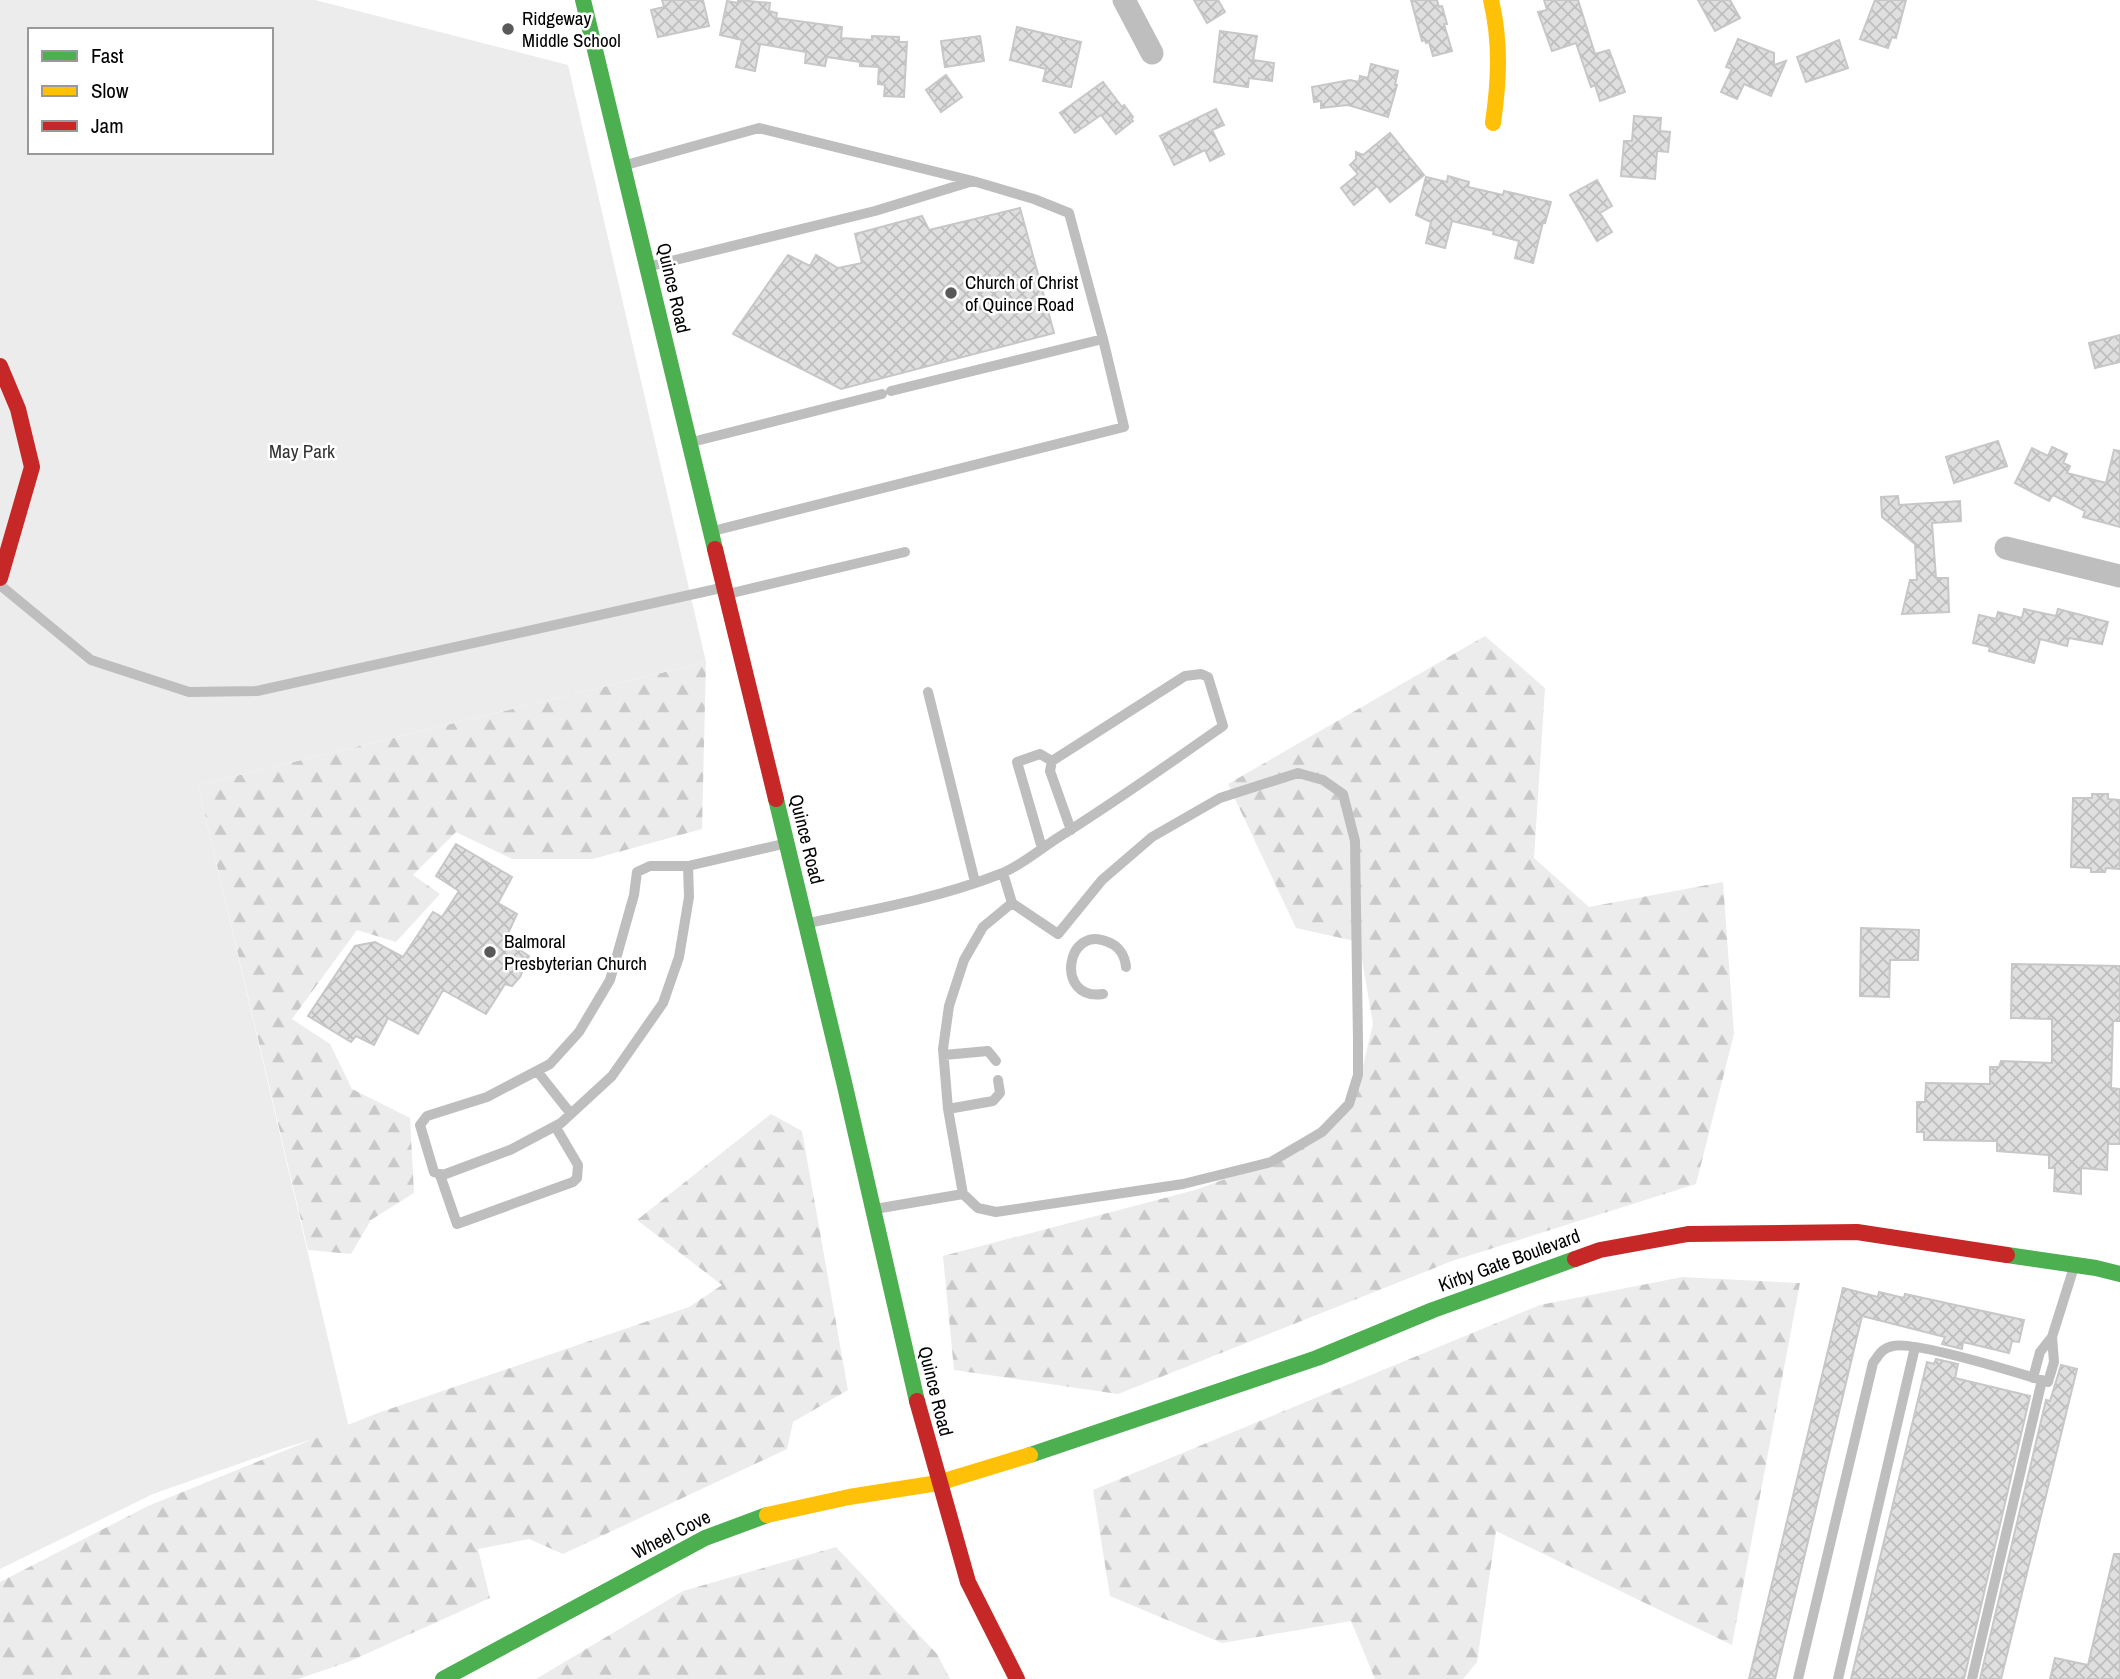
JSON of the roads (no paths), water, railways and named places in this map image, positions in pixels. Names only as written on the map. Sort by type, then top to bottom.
[{"type":"street","name":"Quince Road","points":[[583,0],[806,924],[912,1384],[968,1583],[1017,1679]]},
{"type":"street","points":[[1124,0],[1152,53]]},
{"type":"street","points":[[1491,0],[1499,32],[1501,61],[1493,124]]},
{"type":"street","points":[[0,366],[18,409],[32,467],[0,578]]},
{"type":"street","points":[[2006,548],[2120,576]]},
{"type":"street","name":"Kirby Gate Boulevard","points":[[938,1483],[1077,1440],[1317,1358],[1433,1310],[1600,1250],[1689,1234],[1857,1232],[2120,1274]]},
{"type":"street","name":"Wheel Cove","points":[[443,1679],[705,1538],[762,1516],[849,1497],[938,1483]]},
{"type":"lane","points":[[623,166],[759,128],[973,181],[1034,199],[1069,213],[1124,427],[710,531]]},
{"type":"lane","points":[[647,267],[875,211],[973,181]]},
{"type":"lane","points":[[689,443],[1103,339]]},
{"type":"lane","points":[[0,585],[91,660],[189,692],[257,691],[905,552]]},
{"type":"lane","points":[[806,924],[904,904],[1003,873],[1071,830],[1223,726],[1208,677],[1201,674],[1185,676],[1052,761],[1050,771],[1071,830]]},
{"type":"lane","points":[[928,692],[975,882]]},
{"type":"lane","points":[[1042,848],[1017,762],[1040,754],[1052,761]]},
{"type":"lane","points":[[1012,904],[983,927],[964,960],[949,1006],[944,1055],[948,1109],[962,1194],[978,1208],[996,1212],[1183,1184],[1271,1162],[1322,1132],[1349,1104],[1358,1075],[1359,1041],[1355,841],[1343,794],[1323,780],[1298,773],[1220,798],[1152,837],[1102,880],[1058,934]]},
{"type":"lane","points":[[555,1126],[578,1165],[577,1178],[573,1182],[457,1224],[440,1175],[434,1172],[420,1125],[427,1116],[487,1097],[550,1064],[579,1032],[610,981],[634,895],[637,872],[650,866],[688,866],[786,843]]},
{"type":"lane","points":[[440,1175],[510,1150],[555,1126],[612,1076],[663,1003],[679,957],[689,897],[688,866]]},
{"type":"lane","points":[[1003,873],[1012,904],[1077,948]]},
{"type":"lane","points":[[1103,994],[1090,994],[1075,983],[1070,965],[1077,948],[1093,940],[1110,942],[1123,955],[1126,967]]},
{"type":"lane","points":[[944,1055],[988,1051],[996,1061]]},
{"type":"lane","points":[[537,1071],[571,1114]]},
{"type":"lane","points":[[948,1109],[993,1101],[1000,1093],[998,1080]]},
{"type":"lane","points":[[872,1210],[962,1194]]},
{"type":"lane","points":[[1972,1679],[2041,1380],[2054,1362],[2052,1337],[2074,1265]]},
{"type":"lane","points":[[1798,1679],[1873,1363],[1883,1349],[1896,1344],[1934,1350],[2041,1380]]},
{"type":"lane","points":[[1838,1679],[1915,1347]]},
{"type":"place","name":"Ridgeway Middle School","points":[[508,29]]},
{"type":"place","name":"Church of Christ of Quince Road","points":[[951,293]]},
{"type":"place","name":"Balmoral Presbyterian Church","points":[[490,952]]},
{"type":"park label","name":"May Park","points":[[302,451]]}]
